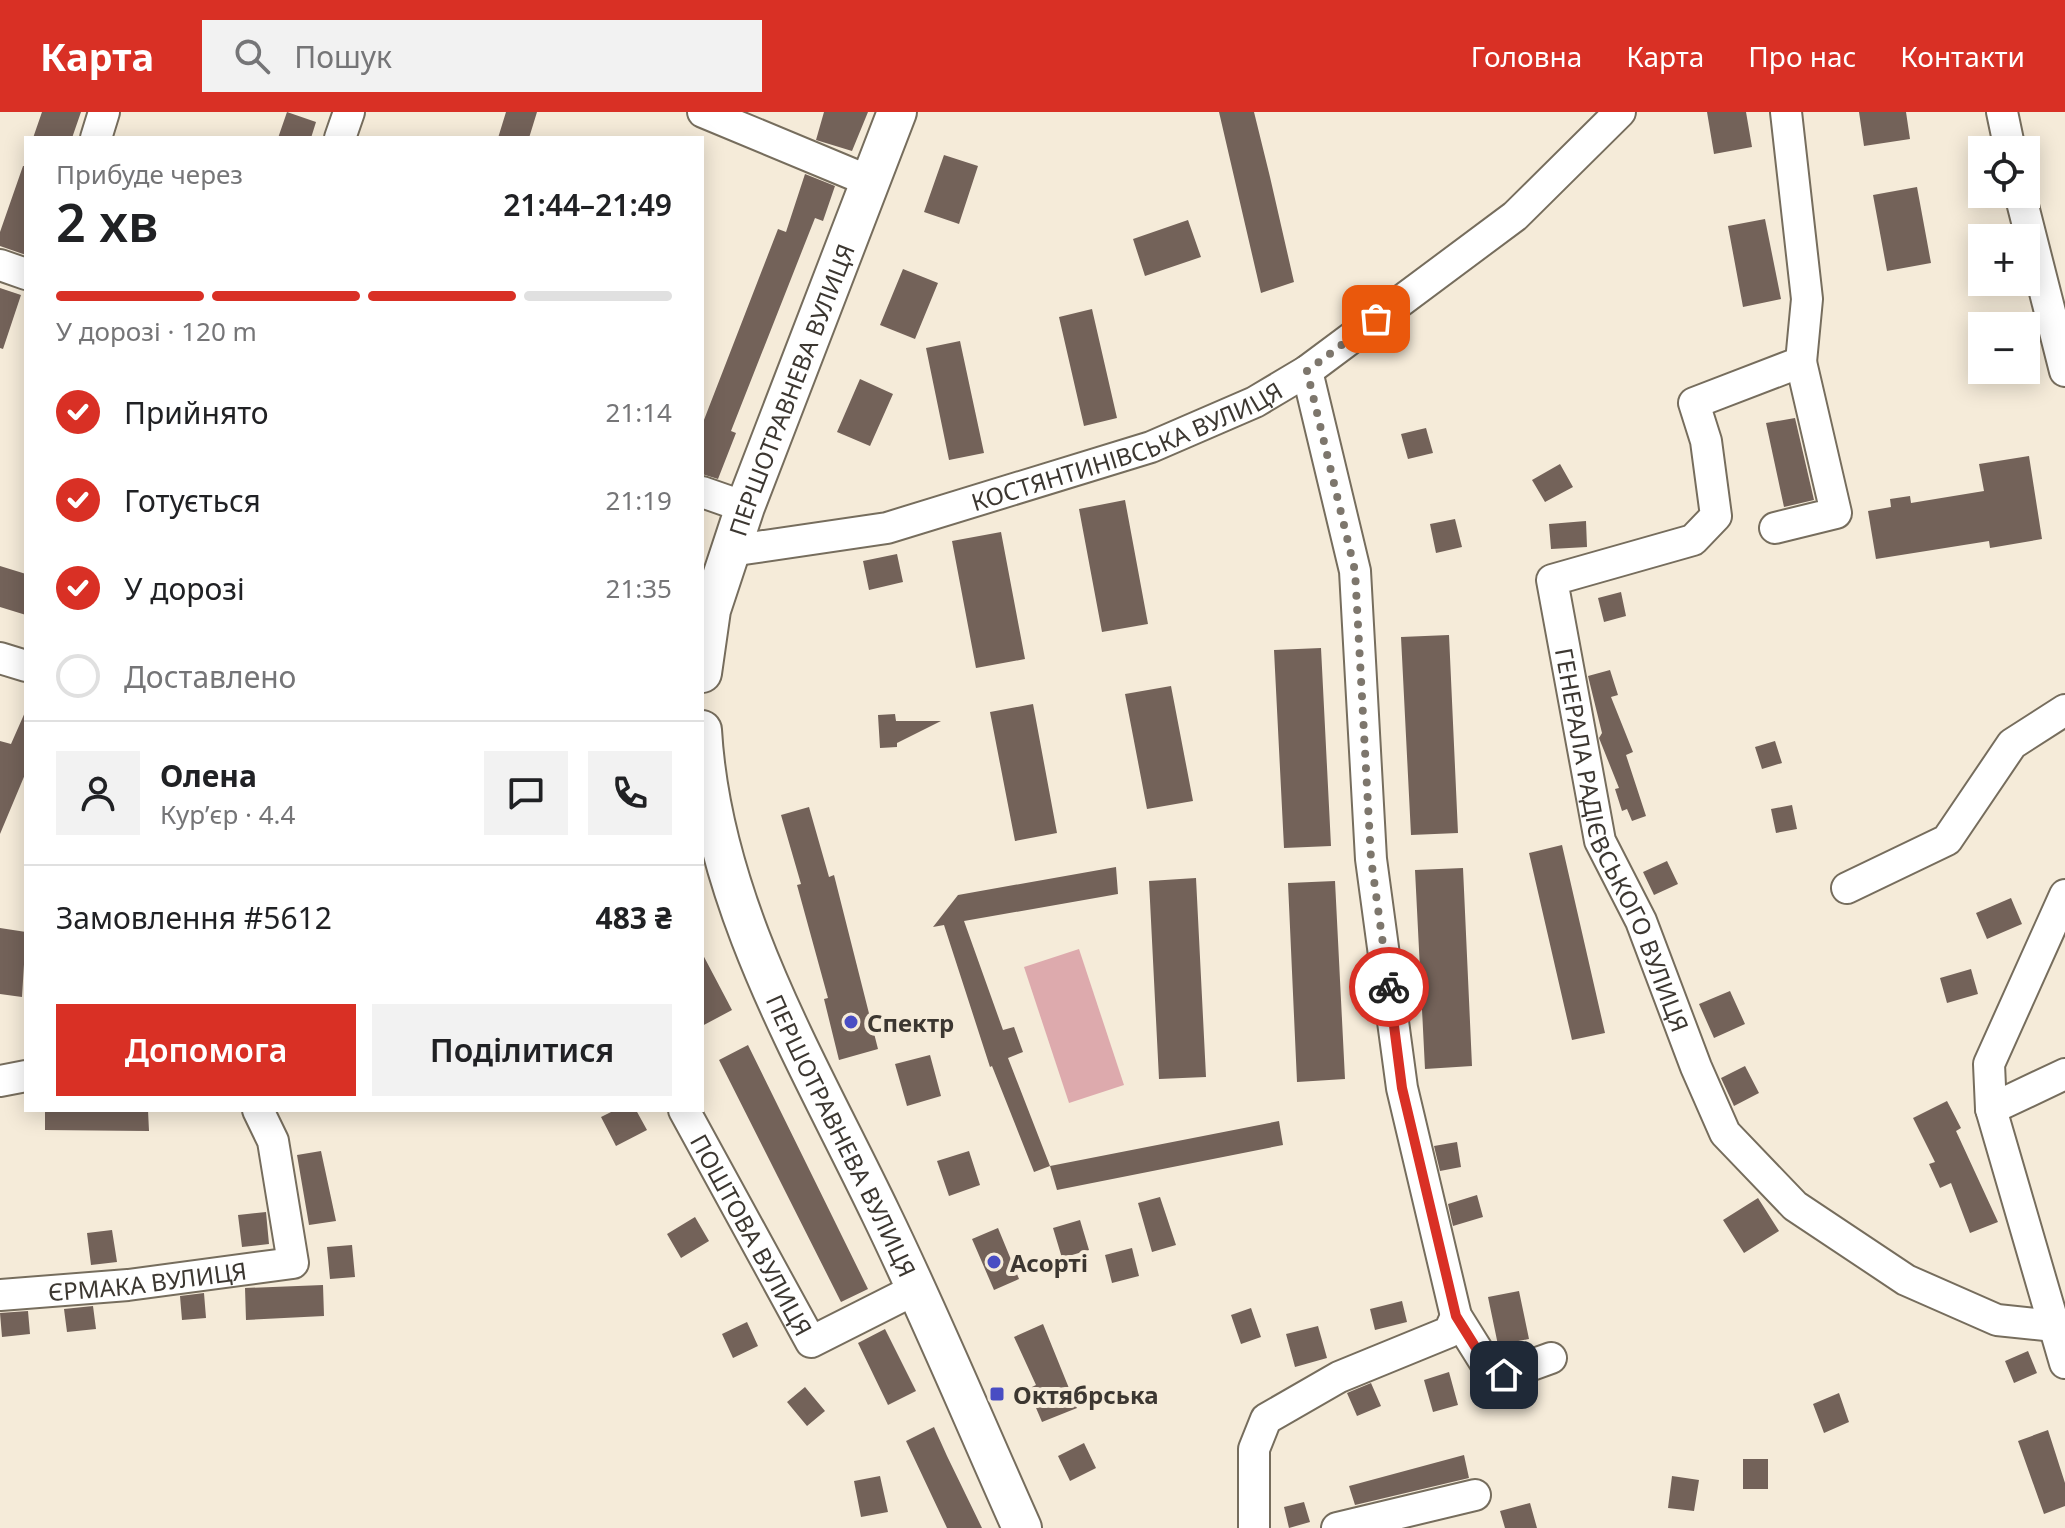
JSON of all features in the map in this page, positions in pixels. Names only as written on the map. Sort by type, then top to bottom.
[{"type":"main road","name":"ПЕРШОТРАВНЕВА ВУЛИЦЯ","points":[[704,659],[711,610],[745,507],[897,112]]},
{"type":"main road","name":"ПЕРШОТРАВНЕВА ВУЛИЦЯ","points":[[704,757],[720,843],[748,937],[916,1289],[1022,1528]]},
{"type":"street","points":[[97,136],[104,112]]},
{"type":"street","points":[[341,136],[349,112]]},
{"type":"street","points":[[703,112],[869,181]]},
{"type":"street","name":"КОСТЯНТИНІВСЬКА ВУЛИЦЯ","points":[[730,551],[887,528],[1151,447],[1255,402],[1307,371],[1515,216],[1620,112]]},
{"type":"street","points":[[1775,528],[1836,513],[1801,362],[1807,299],[1786,112]]},
{"type":"street","points":[[2002,112],[2007,136]]},
{"type":"street","points":[[2024,208],[2065,371]]},
{"type":"street","points":[[0,265],[24,273]]},
{"type":"street","name":"ГЕНЕРАЛА РАДІЄВСЬКОГО ВУЛИЦЯ","points":[[1801,362],[1694,403],[1706,441],[1716,516],[1693,540],[1552,580],[1600,841],[1641,921],[1696,1067],[1725,1133],[1795,1206],[1906,1280],[1997,1320],[2055,1326]]},
{"type":"street","points":[[1307,371],[1355,571],[1371,859],[1402,1088],[1456,1316],[1491,1372],[1504,1375],[1551,1358]]},
{"type":"street","points":[[704,493],[745,507]]},
{"type":"street","points":[[0,658],[24,665]]},
{"type":"street","points":[[1847,888],[1947,840],[2012,744],[2065,710]]},
{"type":"street","points":[[2065,895],[1989,1064],[1991,1109],[2065,1363]]},
{"type":"street","points":[[1991,1109],[2065,1074]]},
{"type":"street","points":[[0,1081],[24,1076]]},
{"type":"street","name":"ЄРМАКА ВУЛИЦЯ","points":[[0,1295],[128,1285],[293,1263],[273,1141],[259,1112]]},
{"type":"street","name":"ПОШТОВА ВУЛИЦЯ","points":[[685,1112],[811,1342],[916,1289]]},
{"type":"street","points":[[1254,1528],[1254,1449],[1266,1419],[1339,1377],[1449,1332],[1456,1316]]},
{"type":"street","points":[[1337,1528],[1475,1495]]},
{"type":"shaded area","points":[[1079,949],[1124,1085],[1069,1103],[1024,967]]},
{"type":"building","points":[[42,112],[81,112],[73,136],[34,136]]},
{"type":"building","points":[[287,112],[316,122],[312,136],[279,136]]},
{"type":"building","points":[[506,112],[537,112],[530,136],[499,136]]},
{"type":"building","points":[[824,112],[868,112],[852,151],[816,140]]},
{"type":"building","points":[[1219,112],[1254,112],[1270,177],[1294,282],[1261,293]]},
{"type":"building","points":[[1707,112],[1746,112],[1752,147],[1714,154]]},
{"type":"building","points":[[1859,112],[1906,112],[1910,139],[1864,146]]},
{"type":"building","points":[[944,155],[978,166],[959,224],[924,212]]},
{"type":"building","points":[[24,166],[24,254],[0,246],[0,232]]},
{"type":"building","points":[[805,174],[835,186],[823,221],[815,218],[731,431],[736,433],[718,479],[704,475],[704,420],[778,229],[786,232]]},
{"type":"building","points":[[1917,187],[1931,263],[1887,271],[1873,195]]},
{"type":"building","points":[[1765,219],[1781,299],[1743,307],[1728,226]]},
{"type":"building","points":[[1188,220],[1201,257],[1145,276],[1133,239]]},
{"type":"building","points":[[903,269],[938,283],[915,339],[880,325]]},
{"type":"building","points":[[0,288],[21,295],[3,349],[0,348]]},
{"type":"building","points":[[1092,309],[1117,418],[1084,426],[1059,317]]},
{"type":"building","points":[[960,341],[984,453],[949,460],[926,348]]},
{"type":"building","points":[[860,379],[893,394],[870,446],[837,432]]},
{"type":"building","points":[[1795,418],[1814,500],[1784,507],[1766,423]]},
{"type":"building","points":[[1426,428],[1433,453],[1408,459],[1401,434]]},
{"type":"building","points":[[2029,456],[2042,539],[1990,548],[1989,541],[1876,559],[1868,511],[1891,507],[1890,499],[1910,496],[1911,503],[1984,491],[1979,464]]},
{"type":"building","points":[[1560,464],[1573,487],[1545,502],[1532,480]]},
{"type":"building","points":[[1125,500],[1148,624],[1102,632],[1079,509]]},
{"type":"building","points":[[1455,519],[1462,547],[1436,553],[1430,524]]},
{"type":"building","points":[[1586,521],[1587,547],[1551,549],[1549,524]]},
{"type":"building","points":[[1001,532],[1025,659],[976,668],[952,541]]},
{"type":"building","points":[[897,554],[903,582],[869,590],[863,561]]},
{"type":"building","points":[[0,566],[24,573],[24,614],[0,607]]},
{"type":"building","points":[[1621,592],[1626,616],[1604,622],[1598,598]]},
{"type":"building","points":[[1449,635],[1458,833],[1411,835],[1401,637]]},
{"type":"building","points":[[1321,648],[1331,846],[1284,848],[1274,650]]},
{"type":"building","points":[[1610,670],[1618,695],[1611,697],[1633,752],[1626,755],[1646,816],[1632,821],[1627,809],[1622,811],[1615,789],[1619,788],[1599,738],[1602,733],[1588,676]]},
{"type":"building","points":[[1171,686],[1193,801],[1147,809],[1125,694]]},
{"type":"building","points":[[1033,704],[1057,833],[1015,841],[990,712]]},
{"type":"building","points":[[895,714],[896,721],[941,721],[897,743],[897,747],[880,748],[878,715]]},
{"type":"building","points":[[24,715],[24,777],[0,834],[0,741],[11,744]]},
{"type":"building","points":[[1775,741],[1782,763],[1762,769],[1755,747]]},
{"type":"building","points":[[1792,805],[1797,829],[1776,833],[1771,809]]},
{"type":"building","points":[[809,807],[829,877],[834,875],[878,1049],[839,1060],[824,999],[828,998],[781,815]]},
{"type":"building","points":[[1562,845],[1605,1033],[1572,1040],[1529,853]]},
{"type":"building","points":[[1667,861],[1678,884],[1654,895],[1643,872]]},
{"type":"building","points":[[1116,867],[1118,894],[964,921],[1003,1030],[1014,1027],[1023,1052],[1008,1058],[1050,1166],[1034,1172],[990,1067],[944,925],[933,927],[958,895]]},
{"type":"building","points":[[1463,868],[1472,1066],[1425,1069],[1415,870]]},
{"type":"building","points":[[1196,878],[1206,1077],[1159,1079],[1149,881]]},
{"type":"building","points":[[1335,881],[1345,1079],[1297,1082],[1288,883]]},
{"type":"building","points":[[2011,898],[2022,924],[1987,939],[1976,913]]},
{"type":"building","points":[[0,928],[24,932],[22,997],[0,994]]},
{"type":"building","points":[[704,957],[732,1010],[704,1025]]},
{"type":"building","points":[[1971,969],[1978,994],[1947,1003],[1940,978]]},
{"type":"building","points":[[1730,991],[1745,1024],[1714,1038],[1699,1004]]},
{"type":"building","points":[[748,1045],[868,1289],[841,1302],[719,1060]]},
{"type":"building","points":[[930,1055],[941,1096],[907,1106],[895,1064]]},
{"type":"building","points":[[1745,1066],[1759,1093],[1734,1106],[1721,1078]]},
{"type":"building","points":[[1947,1101],[1961,1128],[1956,1131],[1998,1222],[1970,1233],[1951,1183],[1940,1188],[1929,1164],[1935,1162],[1913,1118]]},
{"type":"building","points":[[45,1112],[148,1112],[149,1131],[45,1130]]},
{"type":"building","points":[[611,1112],[637,1112],[647,1130],[616,1146],[601,1117]]},
{"type":"building","points":[[1279,1121],[1283,1145],[1057,1190],[1050,1166]]},
{"type":"building","points":[[1457,1142],[1461,1167],[1440,1171],[1434,1146]]},
{"type":"building","points":[[321,1151],[336,1221],[309,1225],[297,1155]]},
{"type":"building","points":[[969,1151],[980,1185],[949,1196],[937,1161]]},
{"type":"building","points":[[1477,1195],[1483,1217],[1453,1226],[1448,1204]]},
{"type":"building","points":[[1160,1197],[1176,1245],[1152,1252],[1138,1203]]},
{"type":"building","points":[[1758,1198],[1779,1231],[1744,1253],[1723,1220]]},
{"type":"building","points":[[266,1212],[269,1244],[242,1247],[238,1215]]},
{"type":"building","points":[[695,1217],[709,1241],[681,1258],[667,1234]]},
{"type":"building","points":[[1080,1220],[1089,1250],[1062,1258],[1053,1228]]},
{"type":"building","points":[[998,1228],[1019,1279],[994,1290],[972,1239]]},
{"type":"building","points":[[112,1230],[117,1262],[91,1265],[87,1233]]},
{"type":"building","points":[[352,1245],[355,1277],[330,1279],[327,1247]]},
{"type":"building","points":[[1132,1248],[1139,1276],[1112,1283],[1105,1255]]},
{"type":"building","points":[[323,1285],[324,1316],[246,1320],[245,1288]]},
{"type":"building","points":[[1519,1291],[1529,1339],[1498,1345],[1488,1297]]},
{"type":"building","points":[[204,1293],[206,1318],[182,1320],[180,1296]]},
{"type":"building","points":[[1402,1301],[1407,1322],[1375,1330],[1370,1309]]},
{"type":"building","points":[[93,1306],[96,1329],[67,1332],[64,1309]]},
{"type":"building","points":[[1251,1308],[1261,1337],[1241,1344],[1231,1315]]},
{"type":"building","points":[[28,1311],[30,1334],[2,1337],[0,1313]]},
{"type":"building","points":[[747,1322],[758,1346],[733,1358],[722,1334]]},
{"type":"building","points":[[1043,1324],[1077,1408],[1042,1422],[1028,1389],[1036,1385],[1014,1337]]},
{"type":"building","points":[[1318,1326],[1327,1358],[1295,1367],[1286,1334]]},
{"type":"building","points":[[885,1329],[916,1391],[888,1405],[858,1343]]},
{"type":"building","points":[[2028,1351],[2037,1373],[2014,1383],[2005,1361]]},
{"type":"building","points":[[1449,1372],[1458,1405],[1433,1412],[1424,1380]]},
{"type":"building","points":[[1371,1383],[1381,1406],[1357,1416],[1347,1393]]},
{"type":"building","points":[[805,1387],[825,1411],[807,1426],[787,1402]]},
{"type":"building","points":[[1839,1393],[1849,1422],[1824,1433],[1813,1404]]},
{"type":"building","points":[[934,1427],[982,1528],[947,1528],[906,1441]]},
{"type":"building","points":[[2048,1430],[2065,1483],[2065,1506],[2044,1514],[2018,1441]]},
{"type":"building","points":[[1084,1443],[1096,1468],[1070,1481],[1058,1456]]},
{"type":"building","points":[[1464,1455],[1469,1478],[1355,1505],[1349,1486]]},
{"type":"building","points":[[1743,1459],[1768,1459],[1768,1489],[1743,1489]]},
{"type":"building","points":[[880,1476],[888,1512],[861,1517],[854,1481]]},
{"type":"building","points":[[1672,1476],[1699,1480],[1694,1511],[1668,1508]]},
{"type":"building","points":[[1304,1502],[1310,1522],[1289,1528],[1284,1507]]},
{"type":"building","points":[[1530,1503],[1537,1528],[1505,1528],[1500,1511]]},
{"type":"way so far","points":[[1376,319],[1307,371],[1355,571],[1371,859],[1389,987]]},
{"type":"place","name":"Спектр","points":[[851,1022]]},
{"type":"place","name":"Асорті","points":[[994,1262]]},
{"type":"place","name":"Октябрська","points":[[997,1394]]},
{"type":"route","points":[[1389,987],[1402,1088],[1456,1316],[1491,1372],[1504,1375]]}]
